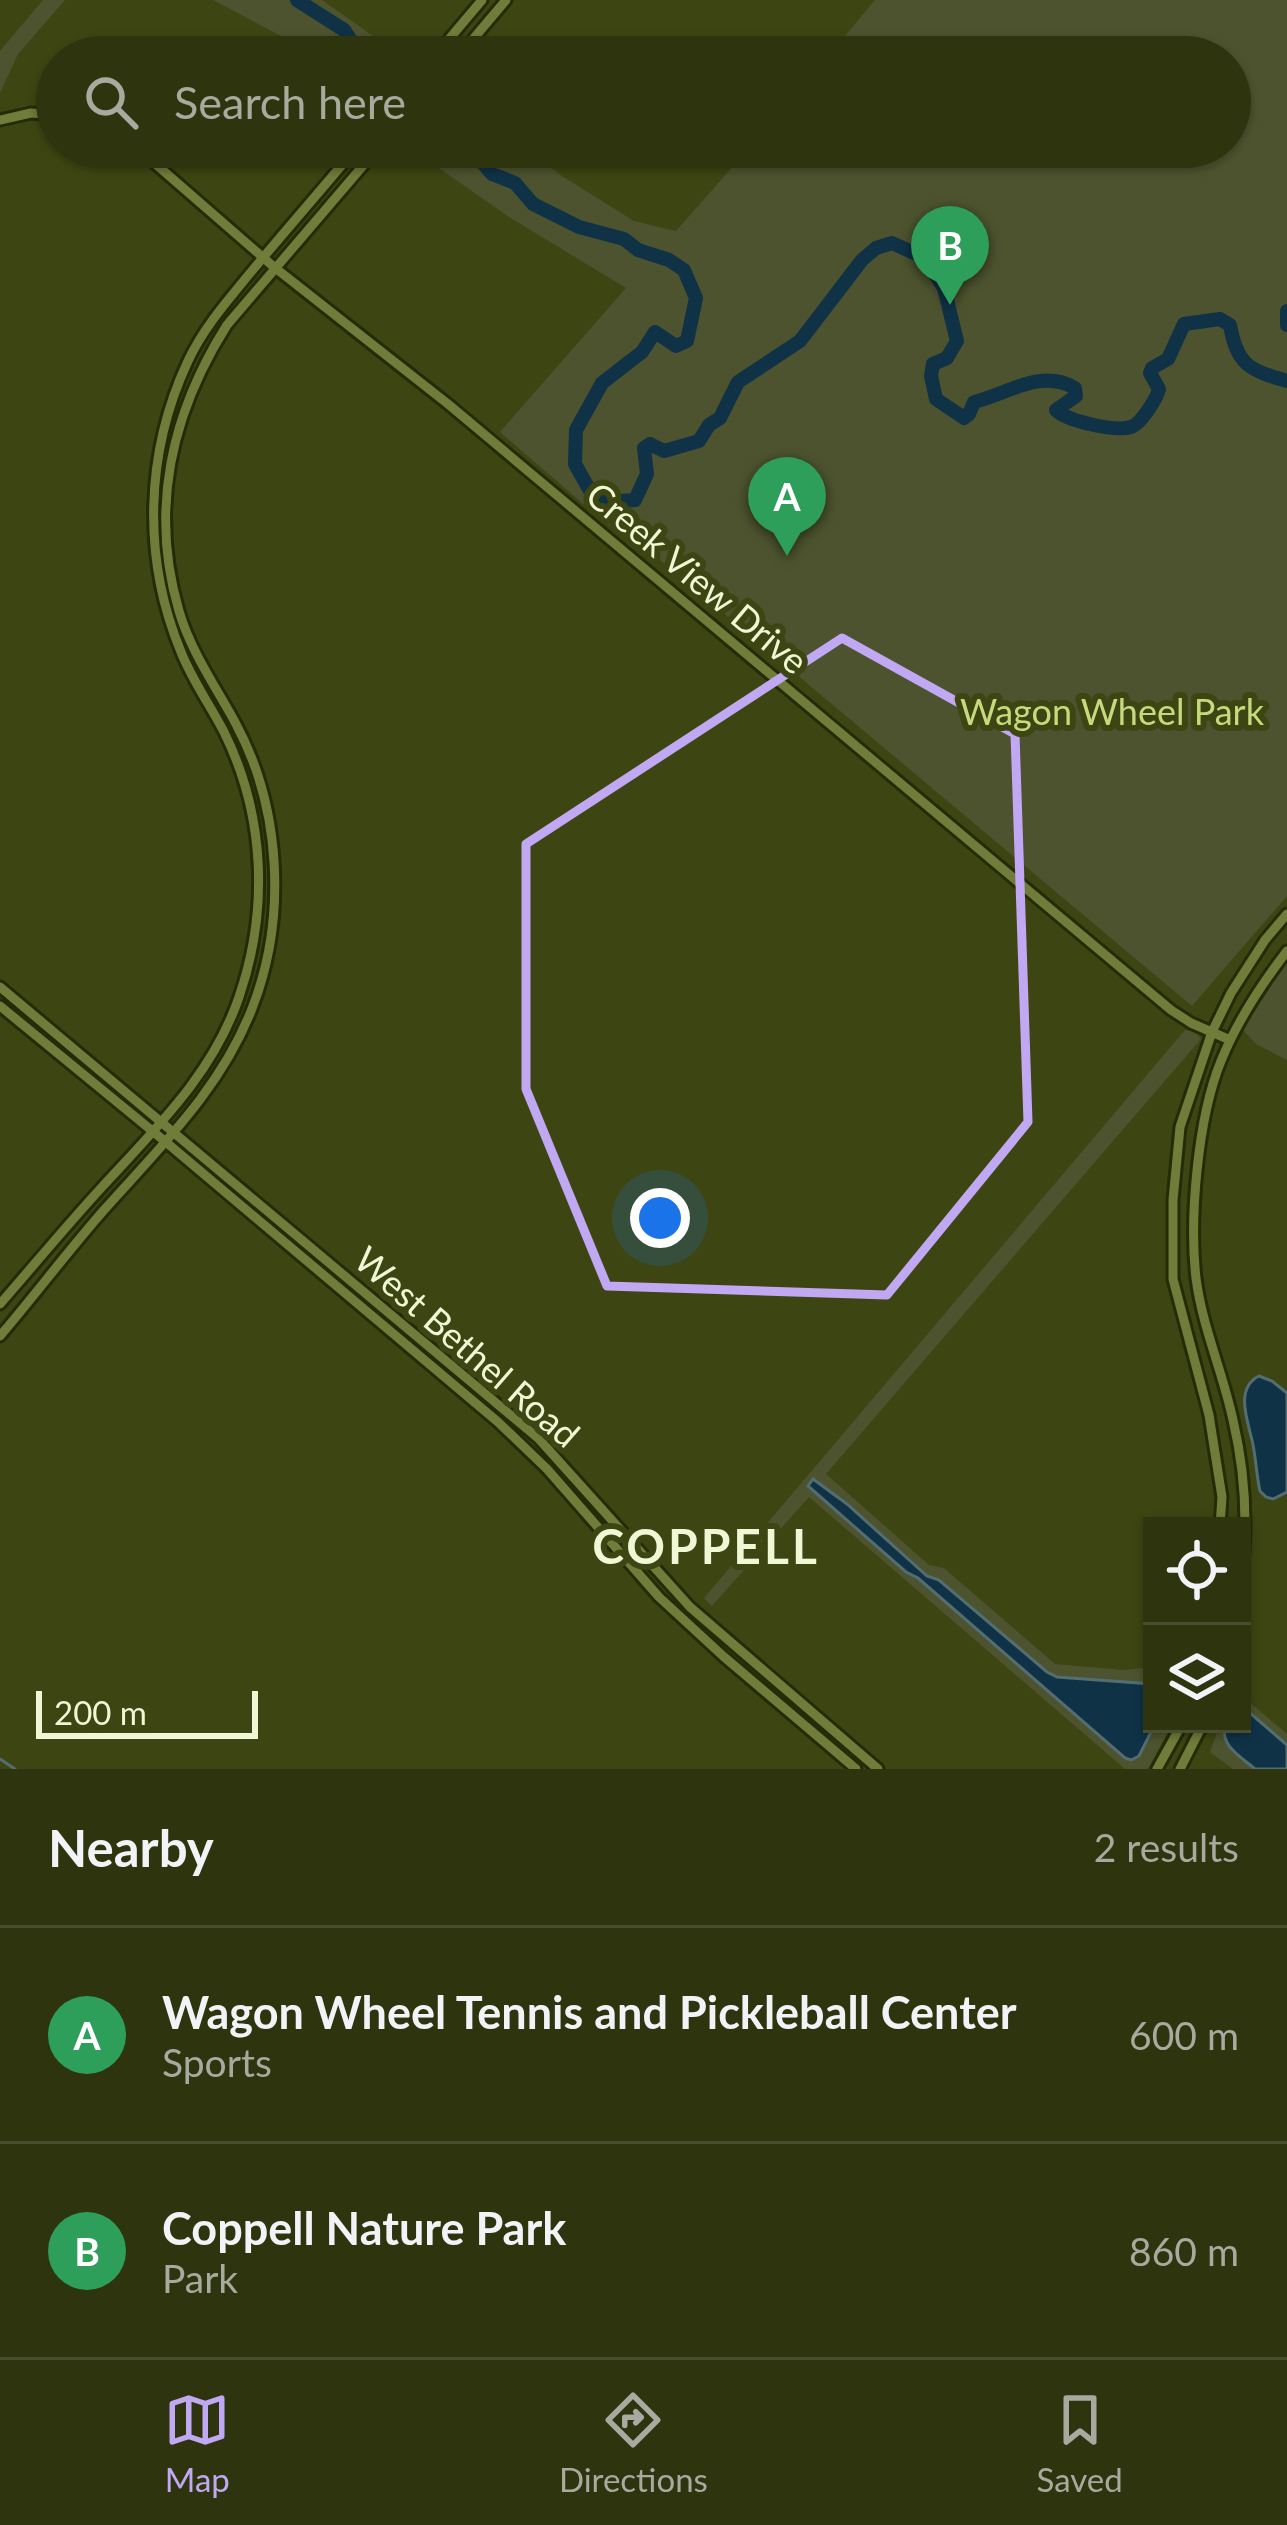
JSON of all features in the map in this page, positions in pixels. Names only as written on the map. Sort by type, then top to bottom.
[{"type":"main road","points":[[452,36],[482,0]]},
{"type":"main road","points":[[476,36],[506,0]]},
{"type":"main road","points":[[0,120],[36,113]]},
{"type":"main road","name":"Creek View Drive","points":[[160,168],[1171,1010],[1230,1040]]},
{"type":"main road","points":[[0,1304],[194,1084],[224,1034],[248,968],[260,868],[255,826],[245,783],[181,652],[159,580],[153,539],[154,480],[161,436],[196,345],[263,257],[342,168]]},
{"type":"main road","points":[[355,175],[359,168]]},
{"type":"main road","points":[[0,1336],[102,1211],[171,1138],[226,1064],[263,976],[273,916],[271,834],[257,775],[236,724],[204,669],[178,609],[167,551],[168,486],[174,440],[208,354],[274,267],[361,168]]},
{"type":"main road","points":[[161,436],[174,440]]},
{"type":"main road","points":[[224,732],[236,724]]},
{"type":"main road","points":[[1221,1517],[1210,1415],[1173,1279],[1180,1127],[1211,1032],[1248,964],[1287,914]]},
{"type":"main road","points":[[257,916],[273,916]]},
{"type":"main road","points":[[1247,1517],[1234,1420],[1196,1280],[1194,1213],[1212,1088],[1248,1006],[1287,951]]},
{"type":"main road","name":"West Bethel Road","points":[[0,987],[497,1422],[547,1469],[659,1598],[856,1769]]},
{"type":"main road","name":"West Bethel Road","points":[[0,1006],[158,1127]]},
{"type":"main road","name":"West Bethel Road","points":[[171,1138],[521,1424],[558,1459],[676,1593],[878,1769]]},
{"type":"main road","points":[[581,1507],[592,1497]]},
{"type":"main road","points":[[709,1644],[719,1633]]},
{"type":"main road","points":[[1157,1769],[1177,1733]]},
{"type":"main road","points":[[1180,1769],[1198,1733]]},
{"type":"highlighted area","points":[[842,638],[1015,734],[1028,1122],[887,1295],[607,1286],[526,1089],[526,844]]},
{"type":"green space","points":[[43,0],[65,0],[18,54],[0,93],[0,51]]},
{"type":"green space","points":[[213,0],[322,0],[373,36],[281,36]]},
{"type":"green space","name":"Wagon Wheel Park","points":[[875,0],[1287,0],[1287,896],[1192,1006],[660,560],[603,521],[500,432],[626,288],[439,168],[552,168],[634,221],[676,231],[732,168],[1251,168],[1251,36],[845,36]]},
{"type":"green space","points":[[1287,963],[1287,1060],[1256,1044],[1242,1029],[1263,991]]},
{"type":"green space","points":[[1185,1030],[1196,1032],[1201,1039],[826,1474],[929,1565],[944,1568],[1055,1664],[1143,1668],[1143,1733],[1167,1733],[1148,1769],[1125,1769],[809,1497],[712,1606],[704,1598]]},
{"type":"green space","points":[[1251,1704],[1287,1734],[1287,1769],[1233,1769],[1210,1752],[1217,1733],[1251,1733]]},
{"type":"water","points":[[1259,1376],[1287,1393],[1287,1492],[1273,1499],[1260,1491],[1245,1405],[1247,1388]]},
{"type":"water","points":[[813,1479],[847,1504],[927,1576],[939,1580],[1047,1672],[1057,1677],[1143,1683],[1143,1733],[1150,1733],[1139,1756],[1125,1758],[808,1486]]},
{"type":"water","points":[[1251,1714],[1287,1745],[1287,1769],[1255,1769],[1228,1745],[1224,1733],[1251,1733]]},
{"type":"waterway","points":[[297,0],[348,36]]},
{"type":"waterway","points":[[487,168],[515,183],[533,204],[579,227],[624,239],[638,250],[669,260],[684,270],[696,298],[687,341],[676,346],[655,332],[642,352],[602,383],[576,430],[575,464],[589,489],[604,502],[635,500],[647,474],[644,448],[650,444],[664,451],[699,441],[720,418],[738,382],[800,341],[862,260],[892,243],[925,258],[944,288],[957,341],[947,358],[933,364],[931,376],[936,399],[964,418],[974,402],[1024,384],[1049,381],[1075,388],[1076,396],[1056,410],[1062,414],[1103,427],[1131,427],[1144,416],[1159,389],[1152,368],[1168,359],[1184,324],[1220,319],[1230,325],[1247,364],[1287,381]]},
{"type":"waterway","points":[[1287,311],[1287,325]]},
{"type":"waterway","points":[[0,1759],[15,1769]]},
{"type":"place","name":"Coppell Nature Park","points":[[950,305]]},
{"type":"place","name":"Wagon Wheel Tennis and Pickleball Center","points":[[787,556]]},
{"type":"district","name":"COPPELL","points":[[706,1547]]}]
